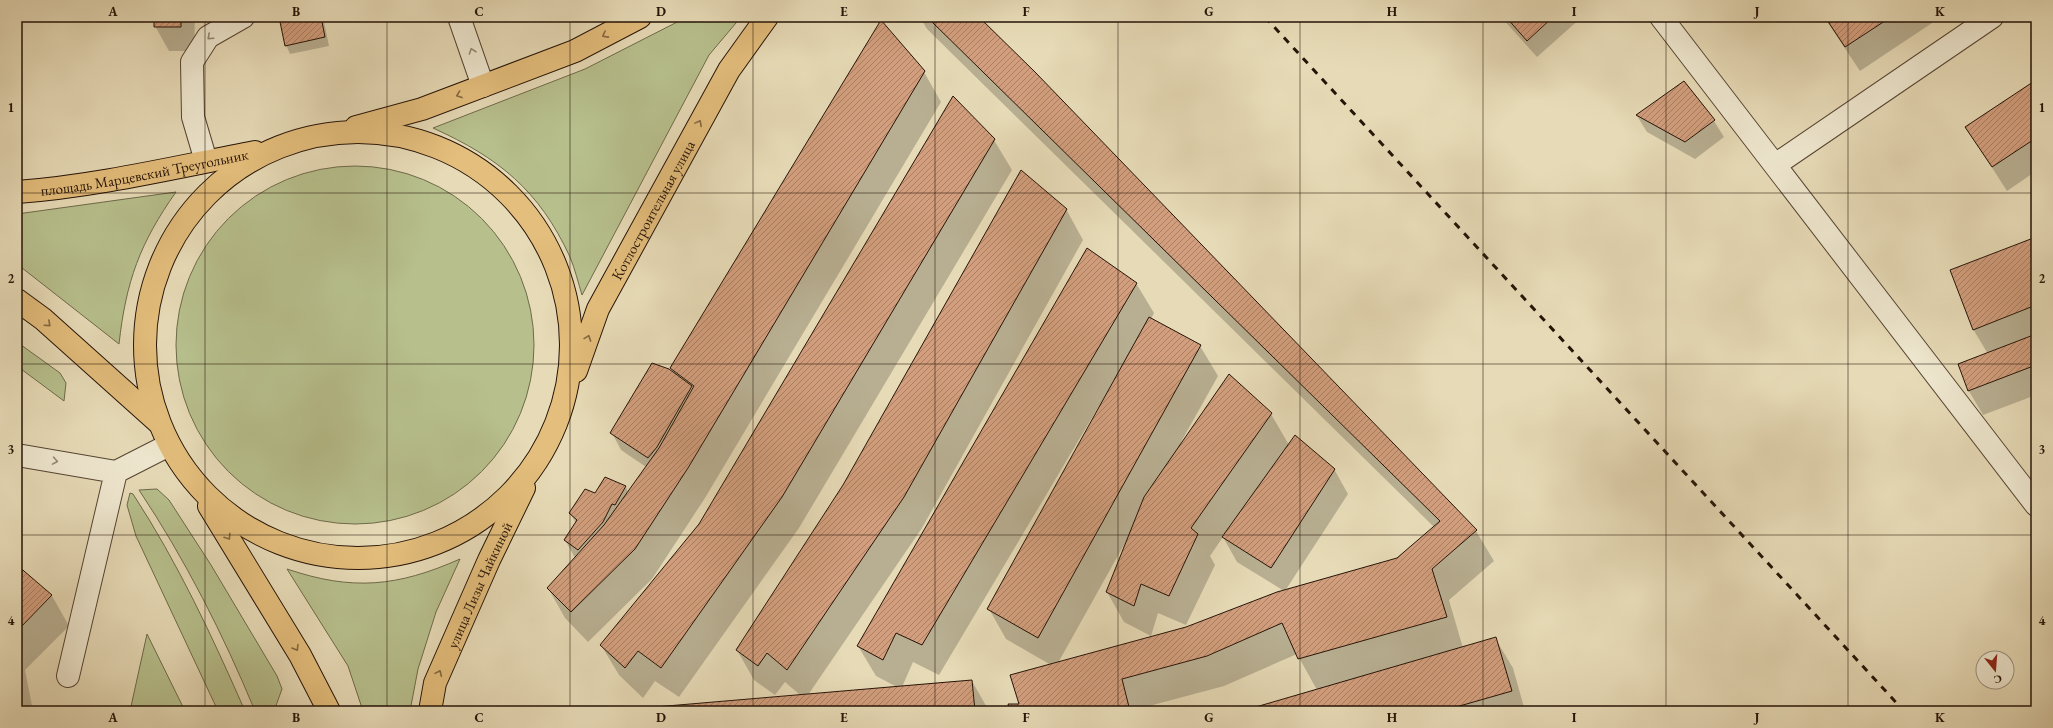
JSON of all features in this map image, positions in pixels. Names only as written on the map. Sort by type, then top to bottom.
[{"type":"main road","points":[[339,132],[422,109],[575,51],[640,17]]},
{"type":"main road","name":"Котлостроительная улица","points":[[560,414],[598,309],[729,70],[767,17]]},
{"type":"main road","name":"площадь Марцевский Треугольник","points":[[17,192],[50,190],[101,181],[272,149],[339,132],[399,135],[457,155],[506,190],[544,238],[566,294],[572,354],[560,414],[537,462],[500,505],[452,536],[398,555],[340,558],[284,545],[234,519],[192,480],[169,446],[158,422],[146,377],[144,331],[152,285],[170,242],[197,204],[231,173],[272,149]]},
{"type":"main road","name":"площадь Марцевский Треугольник","points":[[17,300],[43,319],[158,422]]},
{"type":"main road","name":"улица Лизы Чайкиной","points":[[430,711],[435,682],[489,560],[537,462]]},
{"type":"main road","points":[[192,480],[300,655],[329,711]]},
{"type":"street","points":[[206,161],[193,117],[192,62],[208,37],[243,17]]},
{"type":"street","points":[[459,17],[483,86]]},
{"type":"street","points":[[1662,17],[2036,505]]},
{"type":"street","points":[[1775,165],[1992,17]]},
{"type":"street","points":[[17,455],[116,472],[169,446]]},
{"type":"street","points":[[68,676],[116,472]]},
{"type":"green space","points":[[687,17],[741,17],[709,55],[582,295],[572,262],[558,233],[545,213],[530,195],[515,179],[497,164],[457,139],[433,128],[585,69]]},
{"type":"green space","points":[[355,166],[390,170],[423,180],[454,196],[481,219],[504,246],[520,277],[530,310],[534,345],[530,380],[520,413],[504,444],[481,471],[454,494],[423,510],[390,520],[355,524],[320,520],[287,510],[256,494],[229,471],[206,444],[190,413],[180,380],[176,345],[180,310],[190,277],[206,246],[229,219],[256,196],[287,180],[320,170]]},
{"type":"green space","points":[[176,192],[153,228],[137,264],[126,301],[119,344],[17,264],[17,214]]},
{"type":"green space","points":[[17,342],[60,373],[66,383],[64,401],[17,366]]},
{"type":"green space","points":[[157,489],[169,500],[211,565],[277,676],[282,689],[274,711],[255,711],[230,654],[202,598],[172,543],[139,490]]},
{"type":"green space","points":[[130,493],[133,494],[180,573],[220,655],[245,711],[218,711],[136,536],[127,505]]},
{"type":"green space","points":[[460,559],[436,612],[418,669],[410,711],[363,711],[348,666],[287,569],[333,581],[374,583],[416,575]]},
{"type":"green space","points":[[147,634],[185,711],[130,711]]},
{"type":"building","points":[[154,17],[181,17],[181,27],[154,27]]},
{"type":"building","points":[[279,17],[321,17],[325,37],[285,46]]},
{"type":"building","points":[[927,17],[979,17],[1035,72],[1477,530],[1432,569],[1447,617],[1298,659],[1282,623],[1207,656],[1122,679],[1129,707],[1113,711],[1010,711],[1008,704],[1019,704],[1010,675],[1186,627],[1277,592],[1397,558],[1440,521]]},
{"type":"building","points":[[1506,17],[1553,17],[1527,41]]},
{"type":"building","points":[[1825,17],[1891,17],[1845,47]]},
{"type":"building","points":[[881,20],[925,71],[688,468],[635,549],[571,612],[547,588],[604,525],[659,448],[694,386],[670,368]]},
{"type":"building","points":[[2036,80],[2036,138],[1992,167],[1965,127]]},
{"type":"building","points":[[1684,81],[1715,120],[1685,142],[1636,115]]},
{"type":"building","points":[[953,96],[995,139],[782,497],[661,668],[638,651],[625,668],[600,645],[699,524]]},
{"type":"building","points":[[1021,170],[1067,209],[904,497],[787,670],[767,653],[758,666],[736,650],[843,485]]},
{"type":"building","points":[[2036,237],[2036,305],[1973,330],[1950,270]]},
{"type":"building","points":[[1087,248],[1137,283],[922,645],[896,633],[883,660],[857,646]]},
{"type":"building","points":[[1149,317],[1201,345],[1038,638],[987,609]]},
{"type":"building","points":[[2036,334],[2036,365],[1968,391],[1958,364]]},
{"type":"building","points":[[652,363],[669,369],[692,386],[657,447],[648,458],[610,433]]},
{"type":"building","points":[[1229,374],[1272,413],[1191,528],[1198,534],[1169,596],[1141,584],[1134,606],[1106,592],[1144,497]]},
{"type":"building","points":[[1295,435],[1335,469],[1271,568],[1222,537]]},
{"type":"building","points":[[605,477],[626,486],[615,505],[612,504],[603,522],[578,550],[564,540],[577,520],[569,513],[585,489],[595,493]]},
{"type":"building","points":[[17,565],[52,595],[17,631]]},
{"type":"building","points":[[1496,637],[1512,691],[1442,711],[1242,711]]},
{"type":"building","points":[[972,680],[975,711],[608,711]]},
{"type":"railway","points":[[1265,17],[1904,711]]}]
